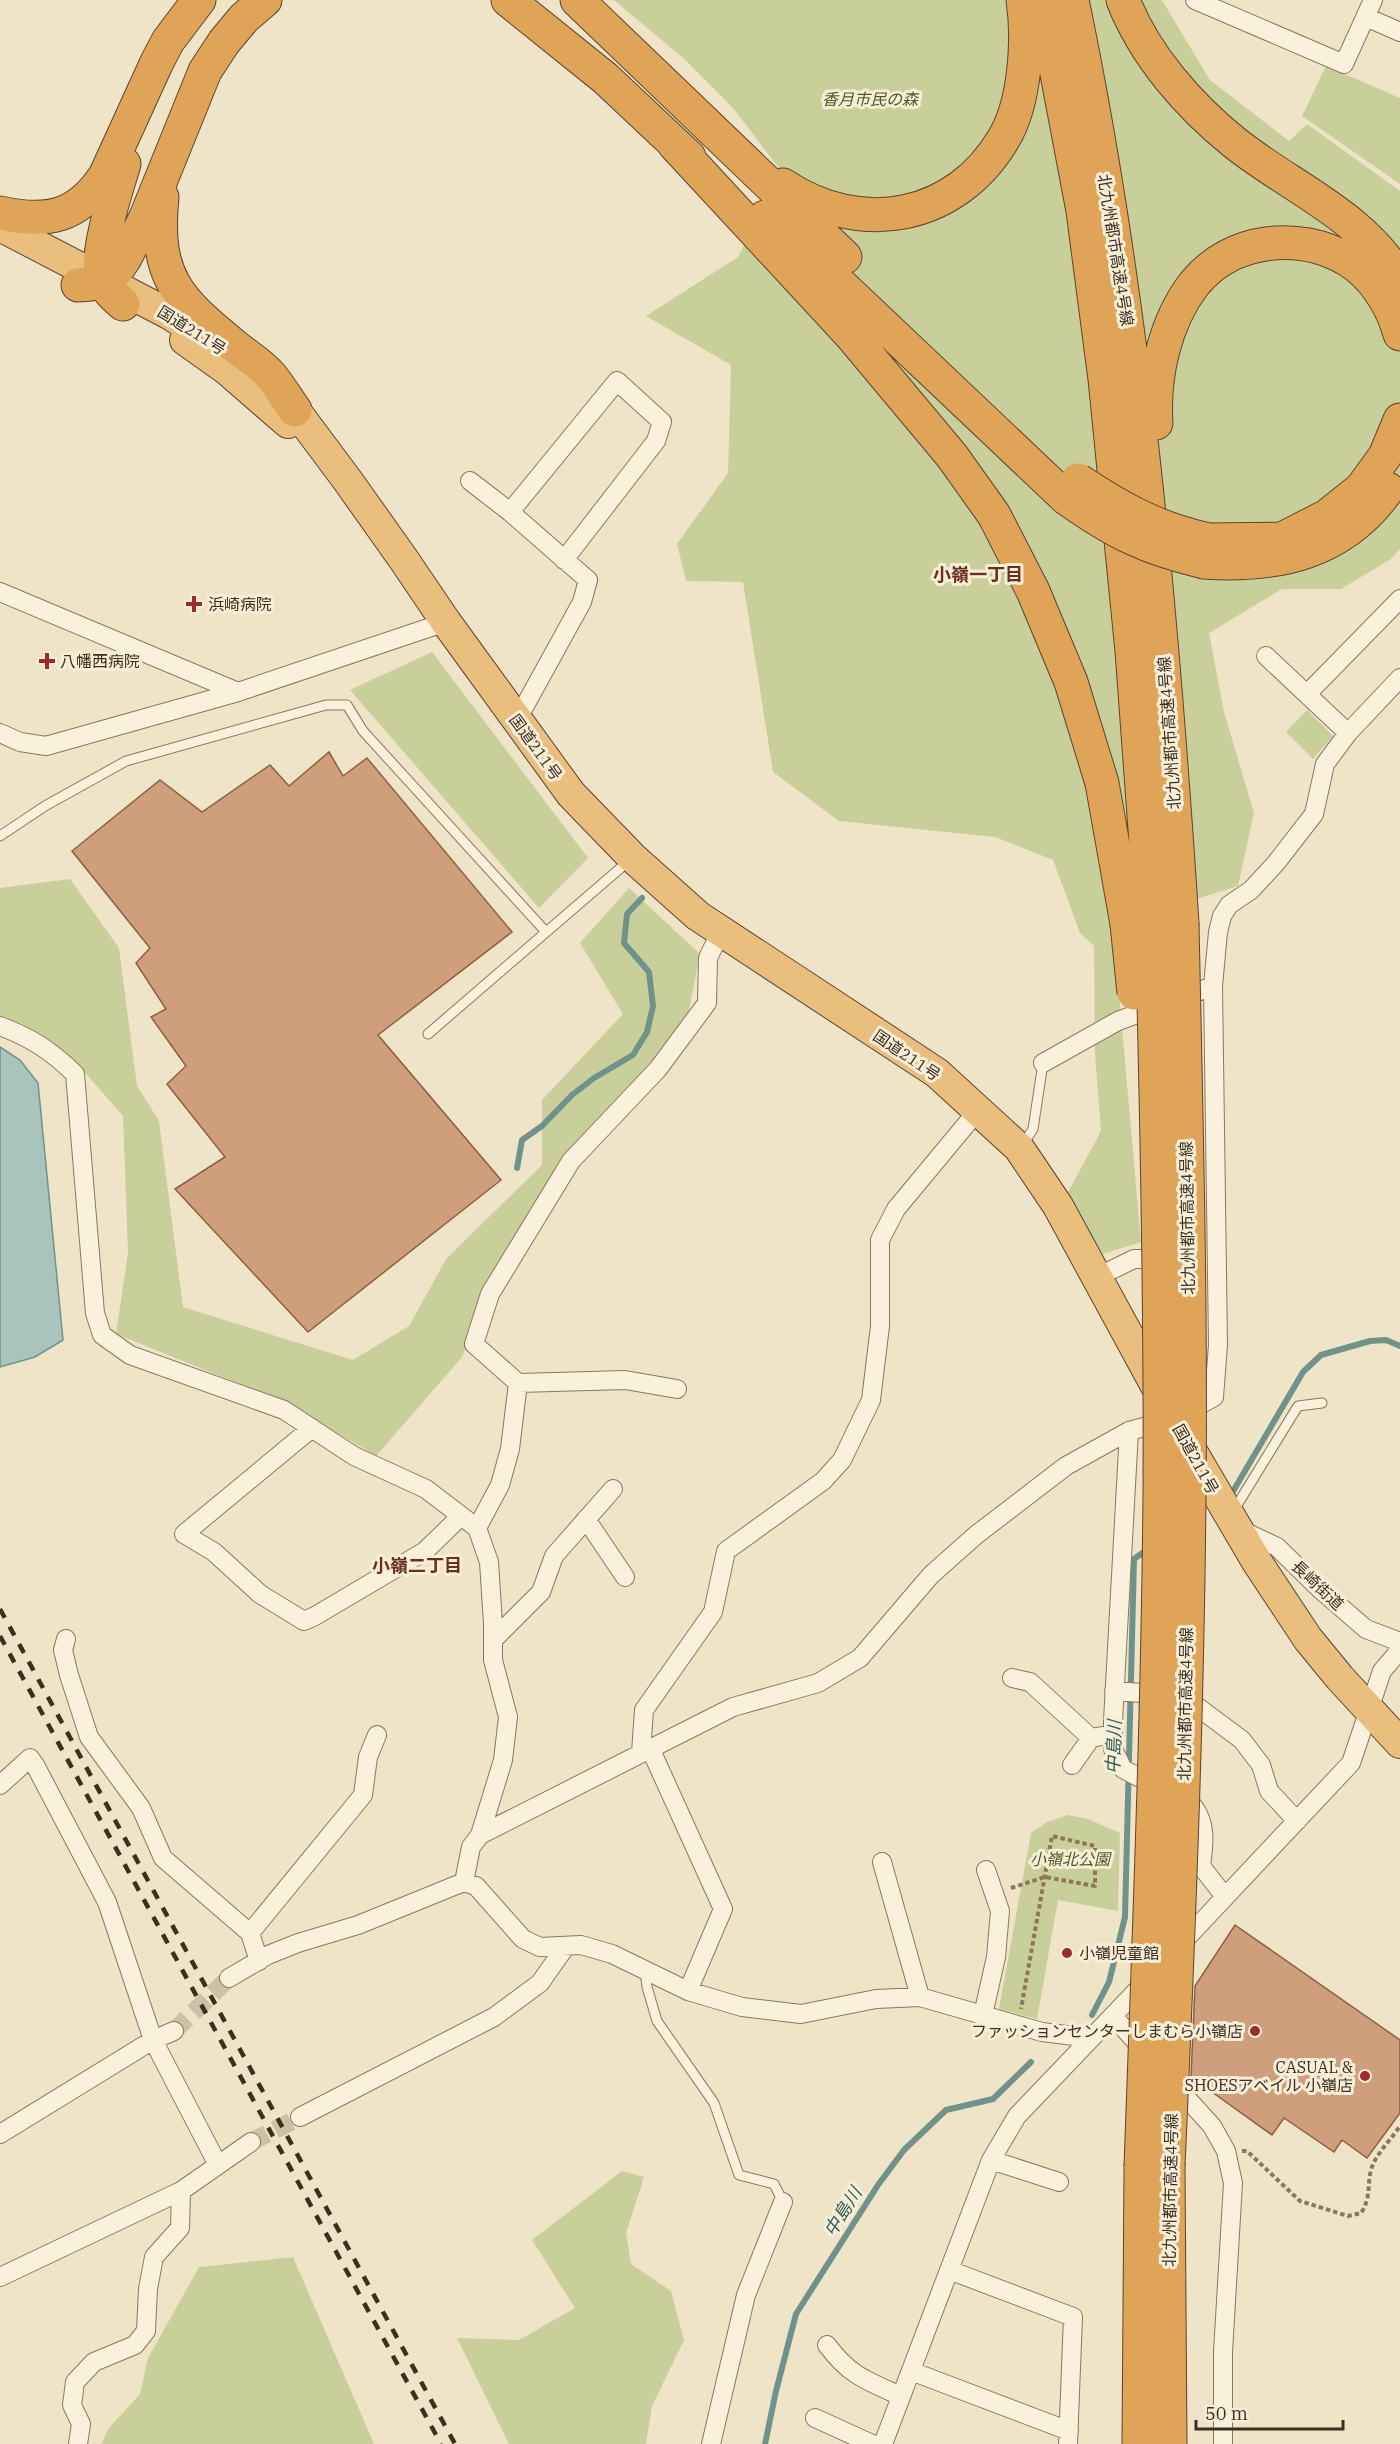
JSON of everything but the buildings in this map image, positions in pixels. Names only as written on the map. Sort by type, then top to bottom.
[{"type":"highway","points":[[0,213],[24,218],[44,218],[62,214],[80,205],[94,194],[105,176],[168,41],[199,0]]},
{"type":"highway","points":[[90,282],[116,271],[135,241],[211,61],[244,18],[265,0]]},
{"type":"highway","points":[[508,0],[605,78]]},
{"type":"highway","points":[[533,0],[605,78],[674,144],[850,334],[952,456],[994,514],[1033,591],[1071,682],[1102,783],[1153,924]]},
{"type":"highway","points":[[577,0],[716,132],[1072,489],[1100,522],[1153,548],[1207,551],[1282,539],[1327,516],[1361,489],[1385,456],[1400,420]]},
{"type":"highway","points":[[716,132],[768,174],[815,202],[843,211],[884,216],[922,208],[955,191],[973,176],[982,168],[1005,137],[1018,99],[1026,61],[1023,0]]},
{"type":"highway","name":"北九州都市高速4号線","points":[[1043,0],[1083,211],[1105,379],[1132,651],[1153,924],[1188,1217],[1189,1496],[1183,1840],[1155,2166],[1139,2444]]},
{"type":"highway","name":"北九州都市高速4号線","points":[[1072,0],[1113,224],[1135,378],[1170,735],[1153,924],[1160,1218],[1158,1566],[1152,1841],[1155,2166],[1170,2444]]},
{"type":"highway","points":[[1123,0],[1130,17],[1159,64],[1194,106],[1236,144],[1328,206],[1367,239],[1400,280]]},
{"type":"highway","points":[[90,282],[101,257],[110,217],[157,62]]},
{"type":"highway","points":[[176,143],[162,194],[160,243],[166,269],[178,293],[196,315],[271,375],[295,410]]},
{"type":"highway","points":[[674,144],[802,248],[1072,489],[1176,532],[1207,551],[1238,564],[1272,562],[1311,551],[1349,529],[1379,502],[1400,473]]},
{"type":"highway","name":"国道211号","points":[[0,226],[90,282]]},
{"type":"highway","points":[[1153,924],[1188,819],[1156,416],[1158,375],[1166,340],[1177,311],[1195,283],[1223,259],[1255,245],[1290,241],[1319,247],[1349,260],[1377,285],[1395,317],[1400,334]]},
{"type":"highway","name":"国道211号","points":[[0,249],[169,314],[207,337],[273,389],[295,410],[348,481],[446,622],[571,794],[633,858],[698,916],[937,1073],[1020,1148],[1058,1206],[1232,1522],[1308,1639],[1400,1743]]},
{"type":"highway","points":[[90,282],[110,292],[123,304]]},
{"type":"highway","name":"国道211号","points":[[123,304],[194,346],[227,370],[270,405],[348,481]]},
{"type":"highway","name":"国道211号","points":[[1370,1711],[1400,1731]]},
{"type":"street","points":[[1195,0],[1344,64],[1373,0]]},
{"type":"street","points":[[1366,17],[1400,32]]},
{"type":"street","points":[[510,512],[616,381],[662,422],[656,441],[564,560]]},
{"type":"street","points":[[470,481],[510,512],[588,580],[582,602],[517,720]]},
{"type":"street","points":[[0,592],[238,692]]},
{"type":"street","points":[[1307,694],[1400,599]]},
{"type":"street","points":[[0,734],[20,742],[46,746],[238,692],[446,622]]},
{"type":"street","points":[[1266,656],[1348,733]]},
{"type":"street","points":[[480,1835],[733,1707],[818,1683],[860,1658],[931,1575],[976,1535],[1066,1466],[1129,1431],[1174,1419],[1214,1397],[1218,1346],[1214,986],[1218,932],[1222,916],[1229,905],[1251,890],[1276,863],[1314,814],[1325,764],[1348,733],[1400,678]]},
{"type":"street","points":[[676,1389],[625,1380],[518,1383],[474,1344],[490,1294],[571,1161],[658,1069],[707,1003],[708,958],[721,932]]},
{"type":"street","points":[[1043,1063],[1118,1021],[1214,986]]},
{"type":"street","points":[[0,1026],[24,1035],[50,1051],[75,1074],[95,1313],[102,1335],[130,1355],[284,1410],[354,1456],[426,1489],[477,1528],[489,1562],[493,1660],[508,1717],[503,1760],[480,1835],[471,1847],[464,1882]]},
{"type":"street","points":[[688,1990],[723,1909],[645,1750],[644,1710],[713,1612],[726,1551],[823,1481],[842,1460],[871,1400],[880,1326],[880,1240],[896,1209],[979,1109]]},
{"type":"street","points":[[1097,1277],[1134,1259],[1216,1259]]},
{"type":"street","points":[[477,1528],[500,1485],[510,1449],[518,1383]]},
{"type":"street","points":[[312,1428],[184,1534],[214,1552],[260,1594],[304,1621],[425,1551],[461,1516]]},
{"type":"street","points":[[1129,1431],[1113,1749],[1123,1769],[1193,1806],[1199,1814],[1205,1837],[1201,1866],[1225,1897]]},
{"type":"street","points":[[493,1640],[541,1592],[554,1557],[613,1489]]},
{"type":"street","points":[[586,1519],[625,1577]]},
{"type":"street","name":"長崎街道","points":[[1232,1522],[1277,1547],[1322,1591],[1366,1629],[1400,1642]]},
{"type":"street","points":[[66,1639],[63,1650],[89,1737],[141,1808],[163,1858],[250,1933],[259,1961]]},
{"type":"street","points":[[883,2444],[991,2160],[1017,2116],[1351,1763],[1382,1671],[1400,1650]]},
{"type":"street","points":[[1012,1678],[1030,1682],[1091,1738]]},
{"type":"street","points":[[1117,1692],[1170,1695],[1195,1706],[1242,1740],[1261,1765],[1269,1791],[1297,1821]]},
{"type":"street","points":[[1072,1765],[1091,1738],[1113,1734]]},
{"type":"street","points":[[250,1933],[363,1795],[368,1757],[377,1735]]},
{"type":"street","points":[[0,1785],[30,1758],[107,1902],[153,2040],[218,2165]]},
{"type":"street","points":[[882,1862],[920,1997]]},
{"type":"street","points":[[983,2015],[996,1957],[1000,1911],[986,1870]]},
{"type":"street","points":[[229,1978],[298,1942],[358,1925],[464,1882],[476,1886],[523,1939],[540,1947],[581,1945],[612,1954],[688,1990],[742,2007],[801,2014],[876,2000],[920,1997],[1042,2032],[1090,2038]]},
{"type":"street","points":[[300,2117],[494,2017],[540,1983],[566,1946]]},
{"type":"street","points":[[1113,2016],[1212,2126],[1226,2151],[1233,2183],[1223,2352],[1223,2444]]},
{"type":"street","points":[[0,2134],[153,2040],[174,2031]]},
{"type":"street","points":[[0,2277],[181,2191],[251,2142]]},
{"type":"street","points":[[991,2160],[1059,2182]]},
{"type":"street","points":[[78,2444],[81,2424],[72,2404],[75,2382],[94,2362],[135,2345],[146,2331],[148,2289],[154,2257],[180,2228],[181,2191]]},
{"type":"street","points":[[711,2444],[746,2295],[783,2202]]},
{"type":"street","points":[[911,2371],[1069,2438],[1073,2316],[949,2270]]},
{"type":"street","points":[[827,2345],[842,2364],[862,2379],[901,2396]]},
{"type":"street","points":[[814,2418],[872,2444]]},
{"type":"lane","points":[[0,836],[45,806],[126,761],[326,705],[347,705],[363,731],[546,932]]},
{"type":"lane","points":[[428,1034],[633,858]]},
{"type":"lane","points":[[1020,1148],[1033,1129],[1043,1063]]},
{"type":"lane","points":[[1232,1522],[1298,1406],[1322,1403]]},
{"type":"lane","points":[[645,1968],[647,1987],[657,2021],[714,2103],[739,2175],[774,2184],[783,2202]]},
{"type":"path","points":[[994,1893],[1045,1876],[1095,1886],[1095,1846],[1052,1836],[1045,1876],[1018,2025]]},
{"type":"path","points":[[1226,2151],[1247,2151],[1300,2201],[1348,2216],[1361,2212],[1368,2202],[1368,2180],[1374,2162],[1400,2126]]},
{"type":"green space","name":"香月市民の森","points":[[614,0],[1162,0],[1210,80],[1289,141],[1307,124],[1400,191],[1400,549],[1391,559],[1341,589],[1282,589],[1209,633],[1224,712],[1254,813],[1238,886],[1113,925],[1141,1242],[1103,1254],[1065,1198],[1101,1131],[1095,1054],[1094,946],[1080,933],[1053,860],[995,837],[839,821],[773,772],[743,582],[686,581],[677,544],[728,473],[731,365],[646,316],[738,257],[782,172],[733,108],[683,58]]},
{"type":"green space","points":[[1326,66],[1400,98],[1400,184],[1302,116]]},
{"type":"green space","points":[[432,652],[588,858],[539,908],[350,690]]},
{"type":"green space","points":[[1307,710],[1333,736],[1313,759],[1286,732]]},
{"type":"green space","points":[[70,879],[119,948],[137,1086],[159,1121],[183,1307],[353,1360],[409,1326],[446,1259],[542,1165],[542,1100],[623,1014],[580,943],[629,888],[700,954],[686,1025],[565,1158],[482,1294],[463,1356],[376,1456],[287,1403],[116,1334],[128,1253],[123,1116],[81,1068],[0,1017],[0,888]]},
{"type":"green space","name":"小嶺北公園","points":[[1068,1815],[1088,1819],[1120,1833],[1118,1911],[1058,1900],[1037,2019],[999,2009],[1031,1833],[1047,1822]]},
{"type":"green space","points":[[622,2171],[644,2177],[626,2233],[631,2264],[671,2291],[684,2340],[652,2406],[646,2444],[509,2444],[457,2338],[519,2340],[575,2308],[532,2240]]},
{"type":"green space","points":[[293,2257],[374,2444],[101,2444],[109,2428],[140,2394],[148,2358],[199,2267]]},
{"type":"water","points":[[0,1047],[20,1060],[38,1083],[63,1340],[35,1357],[0,1367]]},
{"type":"waterway","points":[[517,1168],[522,1140],[542,1126],[572,1095],[594,1078],[633,1055],[647,1032],[653,1006],[649,972],[624,943],[627,914],[642,898]]},
{"type":"waterway","name":"中島川","points":[[1232,1493],[1303,1372],[1321,1355],[1370,1341],[1386,1340],[1400,1346]]},
{"type":"waterway","name":"中島川","points":[[1092,2015],[1109,1982],[1125,1917],[1134,1559],[1148,1549]]},
{"type":"waterway","name":"中島川","points":[[765,2444],[796,2314],[878,2185],[904,2150],[946,2110],[993,2099],[1031,2062]]},
{"type":"tunnel","points":[[174,2031],[229,1978]]},
{"type":"tunnel","points":[[251,2142],[300,2117]]},
{"type":"railway","points":[[0,1609],[455,2444]]},
{"type":"railway","points":[[0,1636],[441,2444]]},
{"type":"place","name":"浜崎病院","points":[[194,604]]},
{"type":"place","name":"八幡西病院","points":[[47,661]]},
{"type":"place","name":"小嶺児童館","points":[[1067,1953]]},
{"type":"place","name":"ファッションセンターしまむら小嶺店","points":[[1255,2031]]},
{"type":"place","name":"CASUAL & SHOESアベイル 小嶺店","points":[[1365,2076]]},
{"type":"district","name":"小嶺一丁目","points":[[978,575]]},
{"type":"district","name":"小嶺二丁目","points":[[417,1566]]}]
